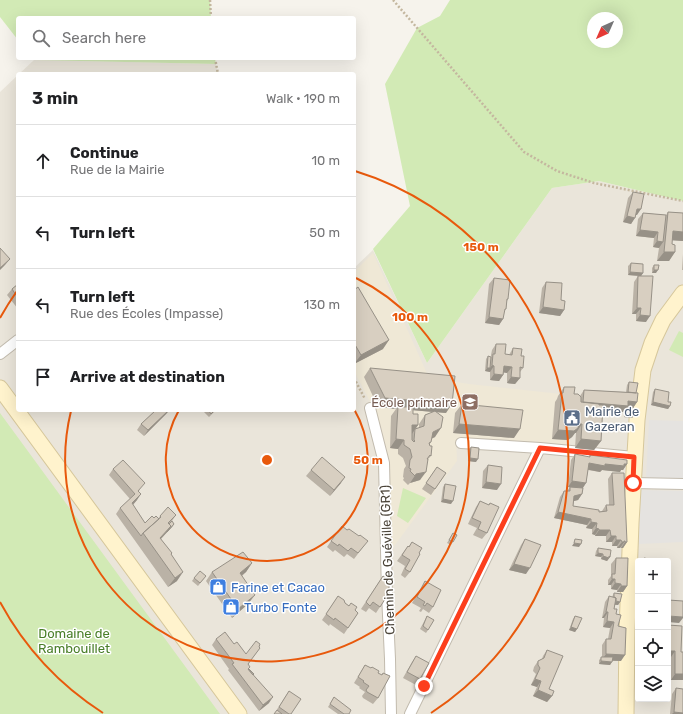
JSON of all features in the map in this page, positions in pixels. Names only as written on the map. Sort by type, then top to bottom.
[{"type":"street","points":[[626,714],[627,631],[634,457],[643,370],[652,343],[658,331],[683,293]]},
{"type":"street","points":[[0,354],[16,342]]},
{"type":"street","points":[[0,388],[16,410]]},
{"type":"street","name":"Chemin de Guéville (GR1)","points":[[370,408],[384,463],[391,714]]},
{"type":"street","points":[[18,412],[239,714]]},
{"type":"street","points":[[461,443],[540,448],[634,457]]},
{"type":"street","points":[[410,714],[540,448]]},
{"type":"street","points":[[633,483],[683,484]]},
{"type":"path","points":[[210,0],[211,16]]},
{"type":"path","points":[[393,0],[524,152],[557,172],[594,183],[683,201]]},
{"type":"path","points":[[215,60],[218,72]]},
{"type":"path","points":[[356,382],[370,408]]},
{"type":"shaded area","points":[[34,60],[216,64],[218,72],[21,72]]},
{"type":"shaded area","points":[[16,77],[16,412],[356,412],[356,266],[373,250],[427,363],[552,188],[599,181],[683,201],[683,714],[186,714],[0,445],[0,92]]},
{"type":"shaded area","name":"École primaire","points":[[373,253],[429,378],[570,395],[566,447],[456,440],[457,461],[392,549],[388,463],[374,409],[356,375],[356,270]]},
{"type":"shaded area","points":[[649,420],[683,421],[683,479],[646,478]]},
{"type":"shaded area","points":[[641,490],[683,491],[683,542],[638,544]]},
{"type":"green space","points":[[0,0],[210,0],[211,16],[16,16],[16,37],[0,17]]},
{"type":"green space","points":[[450,0],[683,0],[683,201],[599,181],[552,188],[427,363],[373,249],[410,206],[385,84],[417,28],[440,16]]},
{"type":"green space","points":[[34,60],[215,60],[216,64]]},
{"type":"green space","points":[[679,331],[683,333],[683,357],[669,350]]},
{"type":"green space","name":"Domaine de Rambouillet","points":[[0,413],[220,714],[0,714]]},
{"type":"green space","points":[[403,488],[426,498],[408,523],[397,516]]},
{"type":"building","points":[[633,192],[644,194],[641,209],[637,209],[635,218],[627,216]]},
{"type":"building","points":[[668,212],[683,213],[683,232],[673,231],[672,244],[675,245],[675,252],[664,252]]},
{"type":"building","points":[[643,213],[666,215],[663,242],[657,241],[658,232],[640,230]]},
{"type":"building","points":[[0,248],[10,259],[0,268]]},
{"type":"building","points":[[631,263],[643,264],[643,273],[630,272]]},
{"type":"building","points":[[654,265],[659,265],[658,270],[654,270]]},
{"type":"building","points":[[638,276],[653,276],[650,316],[640,315],[641,308],[637,308]]},
{"type":"building","points":[[494,278],[510,280],[508,299],[503,319],[489,317]]},
{"type":"building","points":[[546,282],[562,283],[561,300],[565,301],[564,310],[543,307]]},
{"type":"building","points":[[16,286],[16,295],[12,289]]},
{"type":"building","points":[[358,287],[389,340],[361,355],[356,346],[356,288]]},
{"type":"building","points":[[496,344],[506,344],[505,354],[512,355],[513,348],[522,349],[521,356],[524,356],[523,368],[520,367],[520,378],[511,377],[512,367],[504,366],[503,375],[494,374],[494,366],[492,365]]},
{"type":"building","points":[[488,356],[491,357],[490,368],[487,368]]},
{"type":"building","points":[[370,368],[455,376],[452,404],[385,398]]},
{"type":"building","points":[[629,382],[638,383],[636,393],[628,392]]},
{"type":"building","points":[[564,387],[575,387],[574,394],[578,394],[581,397],[581,402],[603,405],[601,441],[581,439],[582,424],[579,424],[578,428],[574,431],[558,430]]},
{"type":"building","points":[[655,389],[669,392],[668,402],[671,402],[670,406],[653,402]]},
{"type":"building","points":[[584,390],[638,393],[637,402],[628,401],[628,406],[583,402]]},
{"type":"building","points":[[462,404],[523,410],[520,429],[459,424]]},
{"type":"building","points":[[398,407],[413,407],[413,414],[418,414],[418,425],[412,425],[412,440],[414,442],[415,429],[424,426],[425,415],[435,411],[443,417],[441,428],[433,432],[431,442],[429,443],[430,446],[432,446],[431,456],[430,455],[427,459],[426,472],[416,474],[415,476],[409,468],[412,457],[410,449],[404,445],[404,440],[396,439]]},
{"type":"building","points":[[627,407],[634,408],[634,415],[626,414]]},
{"type":"building","points":[[154,412],[167,412],[148,430],[141,424]]},
{"type":"building","points":[[471,447],[479,448],[478,459],[470,458]]},
{"type":"building","points":[[575,454],[590,457],[590,455],[627,460],[627,464],[624,464],[624,466],[605,464],[605,466],[589,463],[586,483],[572,481]]},
{"type":"building","points":[[322,457],[345,477],[334,490],[311,470]]},
{"type":"building","points":[[123,460],[145,483],[138,491],[141,494],[132,503],[145,523],[152,516],[154,518],[156,516],[159,519],[141,536],[120,508],[135,494],[113,469]]},
{"type":"building","points":[[488,465],[502,467],[501,484],[486,482]]},
{"type":"building","points":[[437,467],[446,473],[435,489],[426,483]]},
{"type":"building","points":[[612,473],[624,473],[627,542],[616,540],[616,536],[611,536],[610,530],[599,530],[596,528],[597,523],[591,522],[591,519],[558,512],[564,491],[570,491],[570,487],[583,488],[582,494],[574,496],[573,506],[599,510],[599,512],[607,511],[606,505],[614,505]]},
{"type":"building","points":[[445,484],[456,486],[453,501],[443,499]]},
{"type":"building","points":[[480,501],[499,507],[487,533],[478,529],[481,522],[472,518]]},
{"type":"building","points":[[168,507],[176,515],[168,523],[171,526],[160,538],[172,553],[171,554],[183,572],[175,578],[143,533],[161,517],[160,516]]},
{"type":"building","points":[[172,521],[174,524],[167,532],[171,526],[169,524]]},
{"type":"building","points":[[342,526],[368,541],[358,553],[351,548],[348,551],[339,544],[338,546],[331,541]]},
{"type":"building","points":[[453,533],[457,535],[453,542],[449,540]]},
{"type":"building","points":[[525,539],[541,545],[530,568],[514,564]]},
{"type":"building","points":[[575,539],[582,540],[581,544],[574,543]]},
{"type":"building","points":[[412,542],[422,548],[410,572],[405,569],[410,560],[402,555]]},
{"type":"building","points":[[598,548],[611,550],[610,557],[603,556],[603,554],[598,553]]},
{"type":"building","points":[[243,552],[252,563],[240,573],[255,595],[238,609],[212,572]]},
{"type":"building","points":[[616,558],[628,558],[627,586],[621,586],[621,584],[615,583],[615,579],[612,579],[612,574],[615,574]]},
{"type":"building","points":[[200,571],[206,576],[200,583],[194,578]]},
{"type":"building","points":[[383,576],[389,580],[389,593],[380,607],[373,602],[370,606],[366,602]]},
{"type":"building","points":[[425,581],[441,590],[433,607],[427,603],[425,606],[423,605],[425,602],[417,597]]},
{"type":"building","points":[[614,593],[622,594],[620,602],[616,601]]},
{"type":"building","points":[[338,596],[349,606],[351,603],[357,607],[355,610],[358,613],[348,628],[335,618],[334,620],[326,614]]},
{"type":"building","points":[[609,596],[616,598],[614,609],[617,609],[616,614],[621,615],[618,626],[626,628],[625,655],[606,654],[606,639],[611,639],[614,622],[607,621],[608,612],[606,612]]},
{"type":"building","points":[[671,600],[683,601],[683,617],[671,616]]},
{"type":"building","points":[[427,616],[434,620],[428,630],[423,626]]},
{"type":"building","points":[[575,616],[582,618],[577,629],[571,627]]},
{"type":"building","points":[[671,625],[682,626],[681,652],[683,652],[683,674],[675,674],[675,651],[671,651]]},
{"type":"building","points":[[225,632],[234,644],[237,642],[246,654],[256,641],[260,644],[260,648],[248,664],[250,667],[248,669],[273,697],[263,705],[232,664],[234,663],[216,639]]},
{"type":"building","points":[[547,650],[563,656],[549,689],[554,691],[552,696],[538,690],[541,681],[535,679],[540,668],[538,661],[544,658]]},
{"type":"building","points":[[416,656],[429,663],[420,679],[407,672]]},
{"type":"building","points":[[601,657],[613,657],[612,662],[601,661]]},
{"type":"building","points":[[365,665],[379,671],[378,673],[382,675],[383,673],[390,676],[378,698],[367,692],[366,690],[369,686],[358,677]]},
{"type":"building","points":[[676,688],[683,689],[683,713],[674,712]]},
{"type":"building","points":[[289,691],[301,699],[291,714],[279,707]]},
{"type":"building","points":[[334,697],[351,710],[349,714],[344,714],[330,704]]},
{"type":"building","points":[[277,710],[282,714],[274,714]]},
{"type":"place","name":"École primaire","points":[[470,402]]},
{"type":"place","name":"Mairie de Gazeran","points":[[572,418]]},
{"type":"place","name":"Farine et Cacao","points":[[218,587]]},
{"type":"place","name":"Turbo Fonte","points":[[231,607]]},
{"type":"route","points":[[424,686],[540,448],[634,457],[633,483]]}]
